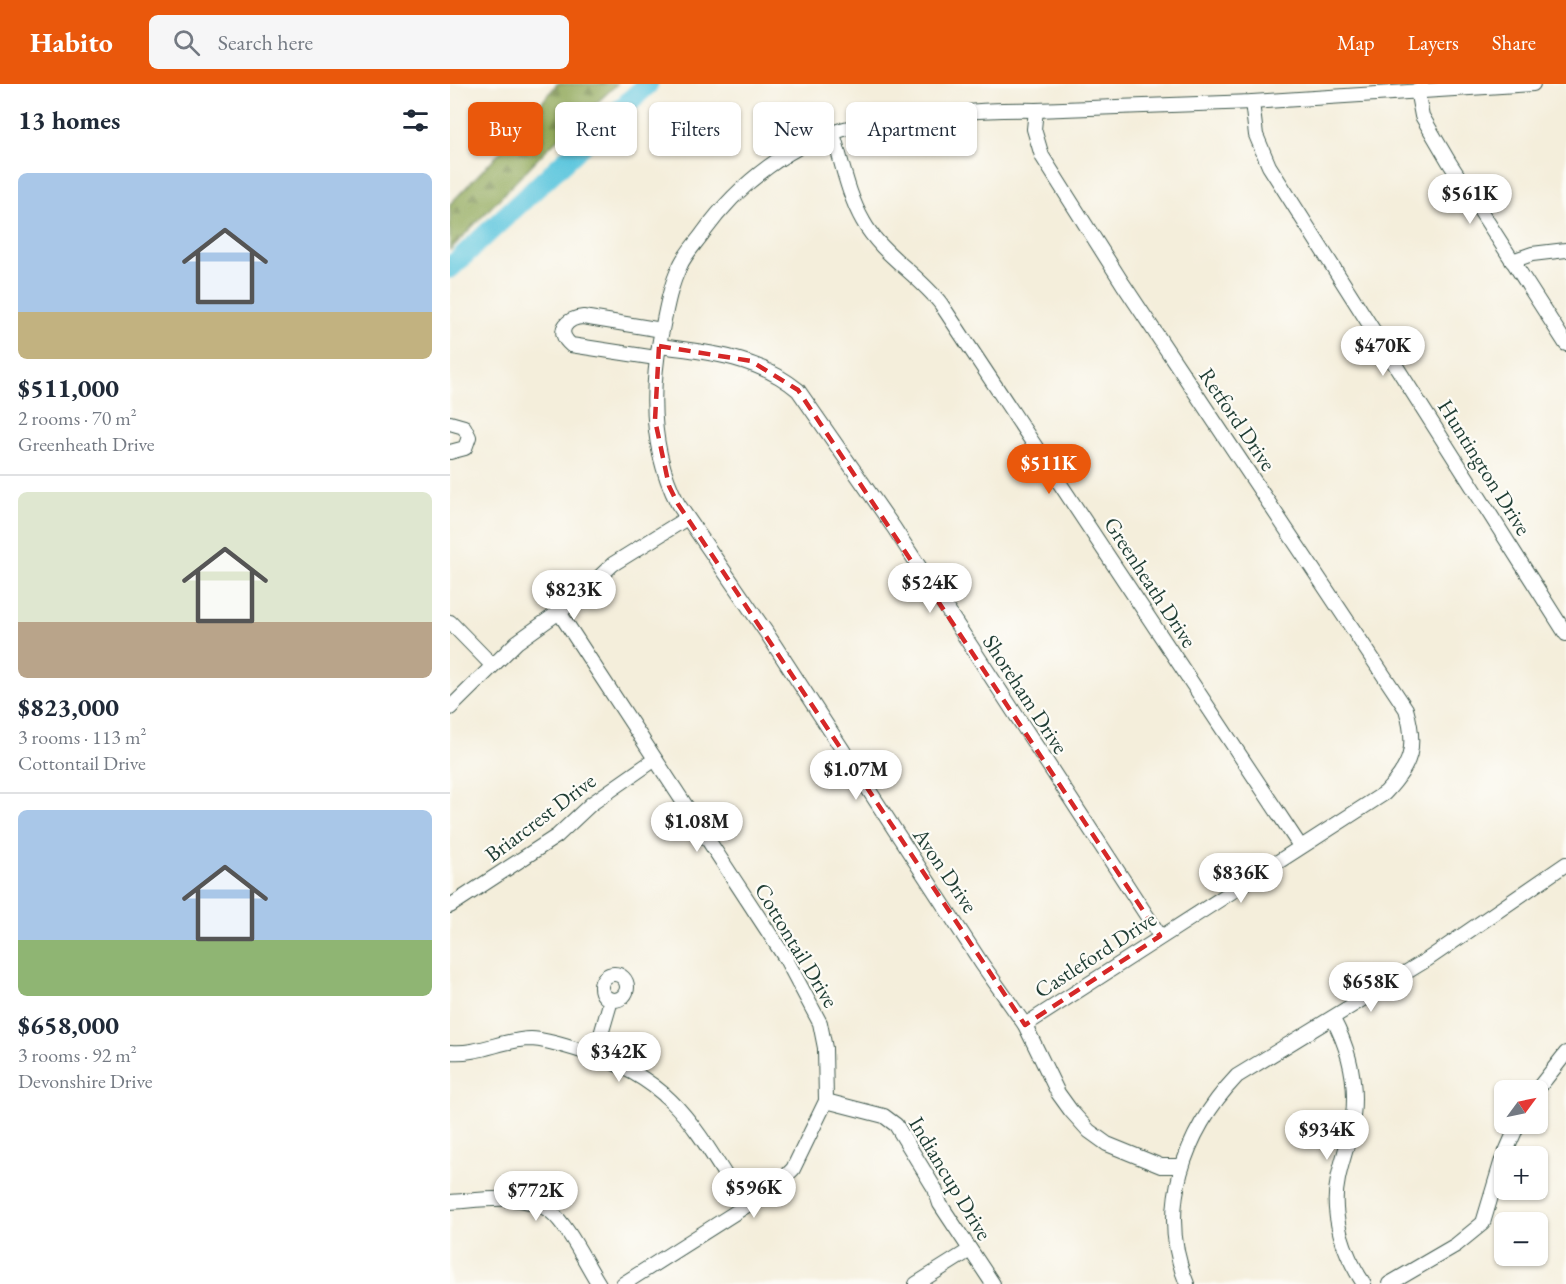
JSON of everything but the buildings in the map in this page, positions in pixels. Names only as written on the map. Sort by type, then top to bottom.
[{"type":"street","name":"Avon Drive","points":[[834,134],[850,127],[907,118],[1004,109],[1036,110],[1252,102],[1533,84]]},
{"type":"street","points":[[1417,90],[1422,116],[1476,207],[1566,344]]},
{"type":"street","name":"Huntington Drive","points":[[1252,102],[1256,135],[1269,166],[1566,634]]},
{"type":"street","name":"Retford Drive","points":[[1036,110],[1034,129],[1042,156],[1123,284],[1407,709],[1412,729],[1412,748]]},
{"type":"street","name":"Greenheath Drive","points":[[834,137],[862,221],[896,259],[927,285],[941,304],[1300,846]]},
{"type":"street","name":"Avon Drive","points":[[787,156],[760,173],[716,215],[680,265],[662,330],[653,393],[659,446],[669,486],[687,519],[766,632],[1024,1025],[1058,1093],[1089,1131],[1107,1144],[1161,1166],[1182,1166]]},
{"type":"street","points":[[1512,261],[1532,254],[1566,250]]},
{"type":"street","name":"Shoreham Drive","points":[[662,330],[583,317],[571,318],[564,324],[562,332],[565,340],[571,345],[751,361],[782,376],[798,390],[894,528],[1160,936]]},
{"type":"street","points":[[450,423],[464,427],[469,437],[465,448],[460,452],[450,452]]},
{"type":"street","points":[[450,708],[517,642],[573,602],[613,564],[687,519]]},
{"type":"street","name":"Cottontail Drive","points":[[559,612],[807,994],[820,1023],[825,1048],[826,1101]]},
{"type":"street","points":[[450,622],[492,665]]},
{"type":"street","name":"Castleford Drive","points":[[1024,1025],[1385,793],[1399,779],[1408,763],[1412,748]]},
{"type":"street","name":"Briarcrest Drive","points":[[450,906],[557,836],[591,804],[654,760]]},
{"type":"street","points":[[1187,1284],[1173,1235],[1176,1189],[1182,1166],[1201,1122],[1216,1098],[1237,1076],[1428,959],[1566,864]]},
{"type":"street","points":[[595,1055],[611,1000]]},
{"type":"street","points":[[1333,1019],[1346,1043],[1354,1091],[1353,1117],[1337,1180],[1337,1225],[1351,1263],[1364,1284]]},
{"type":"street","points":[[450,1052],[530,1039],[550,1041],[595,1055],[647,1080],[670,1097],[687,1117],[745,1206]]},
{"type":"street","points":[[1545,1080],[1566,1053]]},
{"type":"street","points":[[623,1284],[774,1188],[793,1169],[826,1101]]},
{"type":"street","name":"Indiancup Drive","points":[[826,1101],[884,1116],[896,1125],[935,1189],[940,1204],[993,1284]]},
{"type":"street","points":[[1389,1284],[1456,1245],[1483,1223],[1501,1163],[1514,1134]]},
{"type":"street","points":[[450,1202],[525,1201],[550,1211],[559,1221],[599,1284]]},
{"type":"street","points":[[916,1284],[970,1250]]},
{"type":"highlighted area","points":[[659,346],[751,361],[798,390],[1160,936],[1025,1025],[678,504],[669,486],[655,420]]},
{"type":"green space","points":[[557,84],[617,84],[598,102],[555,102],[555,142],[543,153],[542,102]]},
{"type":"green space","points":[[496,156],[540,156],[450,250],[450,204]]},
{"type":"waterway","points":[[450,268],[648,84]]}]
